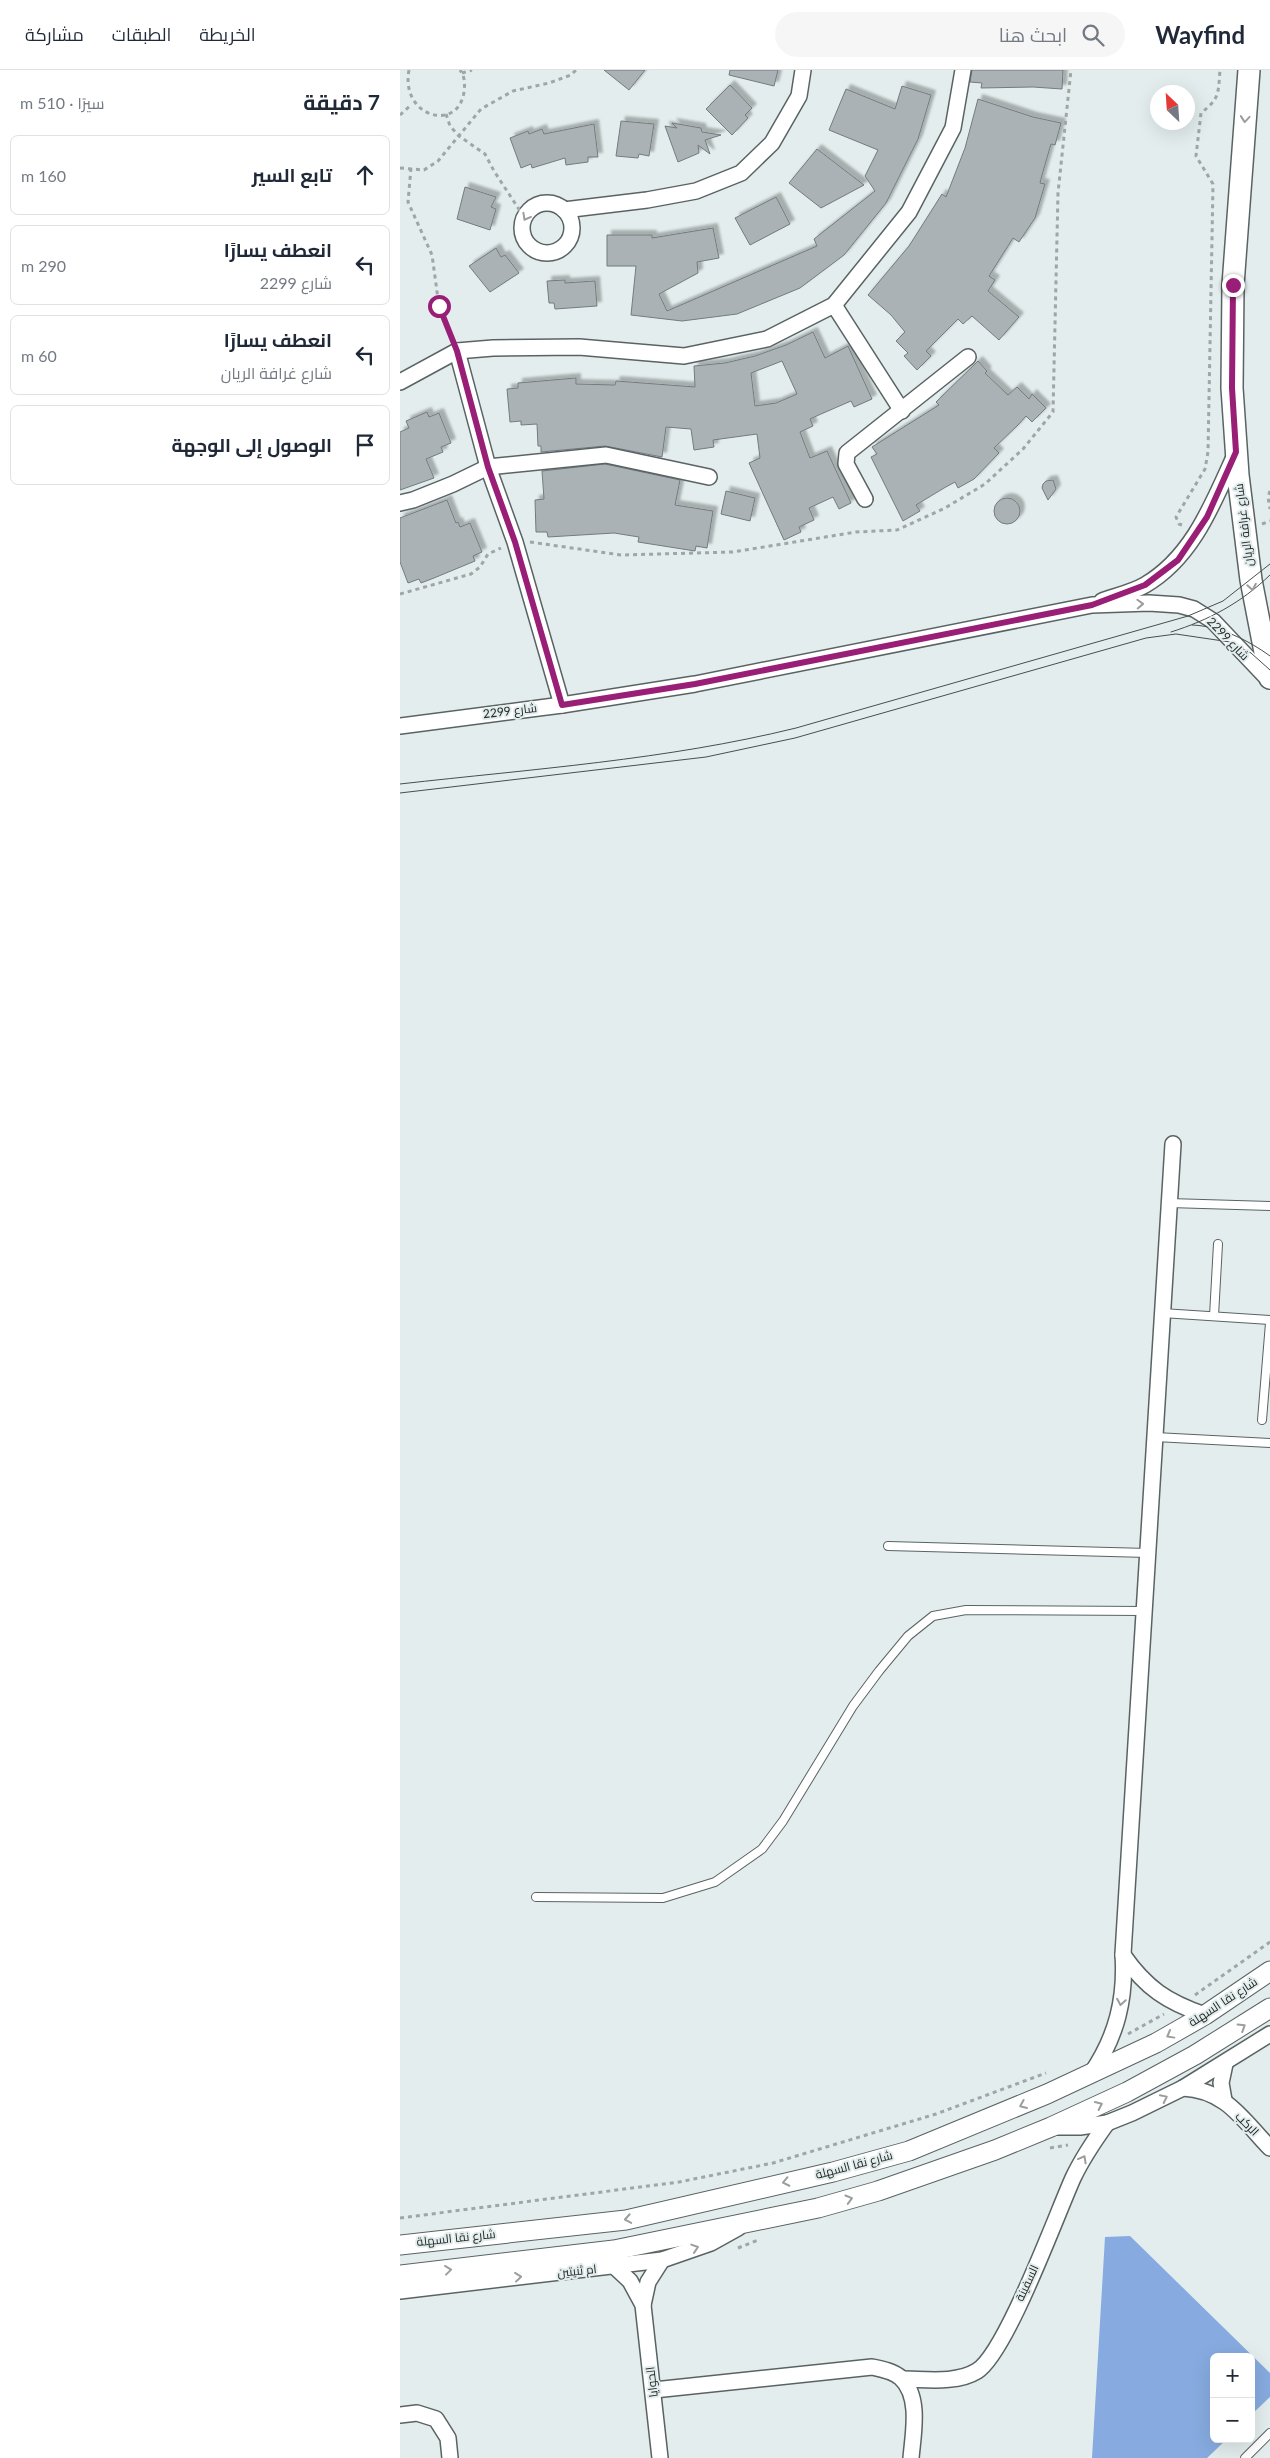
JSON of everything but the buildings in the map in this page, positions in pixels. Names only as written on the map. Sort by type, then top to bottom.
[{"type":"main road","name":"شارع غرافة الريان","points":[[1250,70],[1233,285],[1232,388],[1244,528],[1251,580],[1270,679]]},
{"type":"street","points":[[564,210],[647,200],[696,191],[741,173],[772,143],[800,96],[803,70]]},
{"type":"street","points":[[400,382],[457,351],[493,348],[579,347],[684,356],[767,339],[834,304],[909,212],[952,128],[963,70]]},
{"type":"street","points":[[542,203],[550,203],[564,210],[572,224],[572,232],[565,246],[551,253],[535,251],[524,240],[521,232],[524,217],[534,205],[542,203]]},
{"type":"street","points":[[572,224],[595,206]]},
{"type":"street","points":[[834,304],[902,411]]},
{"type":"street","points":[[457,351],[488,467],[515,542],[562,705]]},
{"type":"street","points":[[865,499],[846,464],[847,453],[968,357]]},
{"type":"street","name":"شارع 2299","points":[[1092,605],[1145,585],[1178,560],[1207,517],[1236,452]]},
{"type":"street","points":[[400,503],[413,500],[453,484],[488,467],[606,455],[709,478]]},
{"type":"street","name":"شارع 2299","points":[[400,726],[562,705],[695,684],[1092,605],[1149,603],[1179,605],[1194,609],[1213,621],[1270,679]]},
{"type":"street","points":[[1092,2074],[1108,2046],[1122,2001],[1123,1954],[1173,1144]]},
{"type":"street","points":[[1123,1954],[1146,1984],[1179,2006],[1205,2015]]},
{"type":"street","name":"شارع نقا السهلة","points":[[400,2245],[626,2220],[833,2172],[909,2150],[998,2115],[1092,2074],[1205,2015],[1270,1971]]},
{"type":"street","points":[[400,2275],[614,2250],[818,2208],[878,2191],[1051,2127],[1127,2092],[1195,2055],[1270,2008]]},
{"type":"street","points":[[1051,2127],[1080,2127],[1107,2123],[1183,2088],[1225,2064],[1270,2034]]},
{"type":"street","points":[[1224,2100],[1221,2083],[1225,2064]]},
{"type":"street","name":"الركب","points":[[1183,2088],[1210,2092],[1224,2100],[1270,2148]]},
{"type":"street","name":"السفينة","points":[[654,2390],[872,2367],[890,2371],[902,2379],[960,2378],[976,2372],[988,2361],[1027,2286],[1083,2158],[1107,2123]]},
{"type":"street","name":"ام ثنيتين","points":[[400,2291],[662,2260],[711,2243],[747,2223]]},
{"type":"street","name":"الحوايا","points":[[642,2305],[648,2282],[662,2260]]},
{"type":"street","name":"الحوايا","points":[[614,2266],[630,2281],[642,2305],[654,2390],[660,2458]]},
{"type":"street","points":[[902,2379],[911,2394],[914,2412],[911,2458]]},
{"type":"street","points":[[400,2415],[417,2413],[436,2419],[448,2438],[450,2458]]},
{"type":"lane","points":[[1169,1203],[1270,1206]]},
{"type":"lane","points":[[1214,1316],[1218,1244]]},
{"type":"lane","points":[[1162,1313],[1270,1321],[1262,1420]]},
{"type":"lane","points":[[1155,1437],[1270,1444]]},
{"type":"lane","points":[[888,1546],[1148,1553]]},
{"type":"lane","points":[[536,1896],[663,1898],[715,1882],[762,1849],[783,1820],[853,1706],[908,1636],[932,1616],[966,1610],[1144,1611]]},
{"type":"lane","points":[[1245,2458],[1270,2433]]},
{"type":"path","points":[[409,70],[405,82],[406,94],[411,105],[421,113],[433,116],[446,114],[457,107],[464,96],[465,83],[461,71],[472,70]]},
{"type":"path","points":[[400,168],[424,170],[438,161],[481,109],[513,90],[549,83],[576,70]]},
{"type":"path","points":[[1199,529],[1178,524],[1176,517],[1205,469],[1208,452],[1213,184],[1196,156],[1201,114],[1214,103],[1218,94],[1220,70]]},
{"type":"path","points":[[400,115],[411,105]]},
{"type":"path","points":[[446,114],[450,126],[458,136],[485,154],[524,217]]},
{"type":"path","points":[[411,168],[408,202],[432,255],[439,306],[457,351]]},
{"type":"path","points":[[1270,491],[1268,497],[1270,509]]},
{"type":"path","points":[[1244,528],[1270,521]]},
{"type":"path","points":[[1108,2046],[1179,2006],[1270,1942]]},
{"type":"path","points":[[400,2218],[678,2182],[772,2164],[936,2114],[1048,2072]]},
{"type":"water","points":[[1130,2236],[1250,2353],[1210,2353],[1210,2443],[1223,2443],[1207,2458],[1092,2458],[1105,2237]]},
{"type":"water","points":[[1255,2358],[1270,2373],[1270,2397],[1255,2411]]},
{"type":"tram line","points":[[400,784],[648,756],[747,739],[796,728],[1188,616],[1223,601],[1270,564]]},
{"type":"tram line","points":[[1171,632],[1224,610],[1248,594],[1270,575]]},
{"type":"tram line","points":[[1192,625],[1223,631],[1270,656]]},
{"type":"tram line","points":[[400,793],[706,757],[795,738],[1146,638],[1176,634],[1230,642],[1251,653],[1270,670]]},
{"type":"route","points":[[439,306],[457,351],[488,467],[515,542],[562,705],[695,684],[1092,605],[1145,585],[1178,560],[1207,517],[1236,452],[1232,388],[1233,285]]}]
